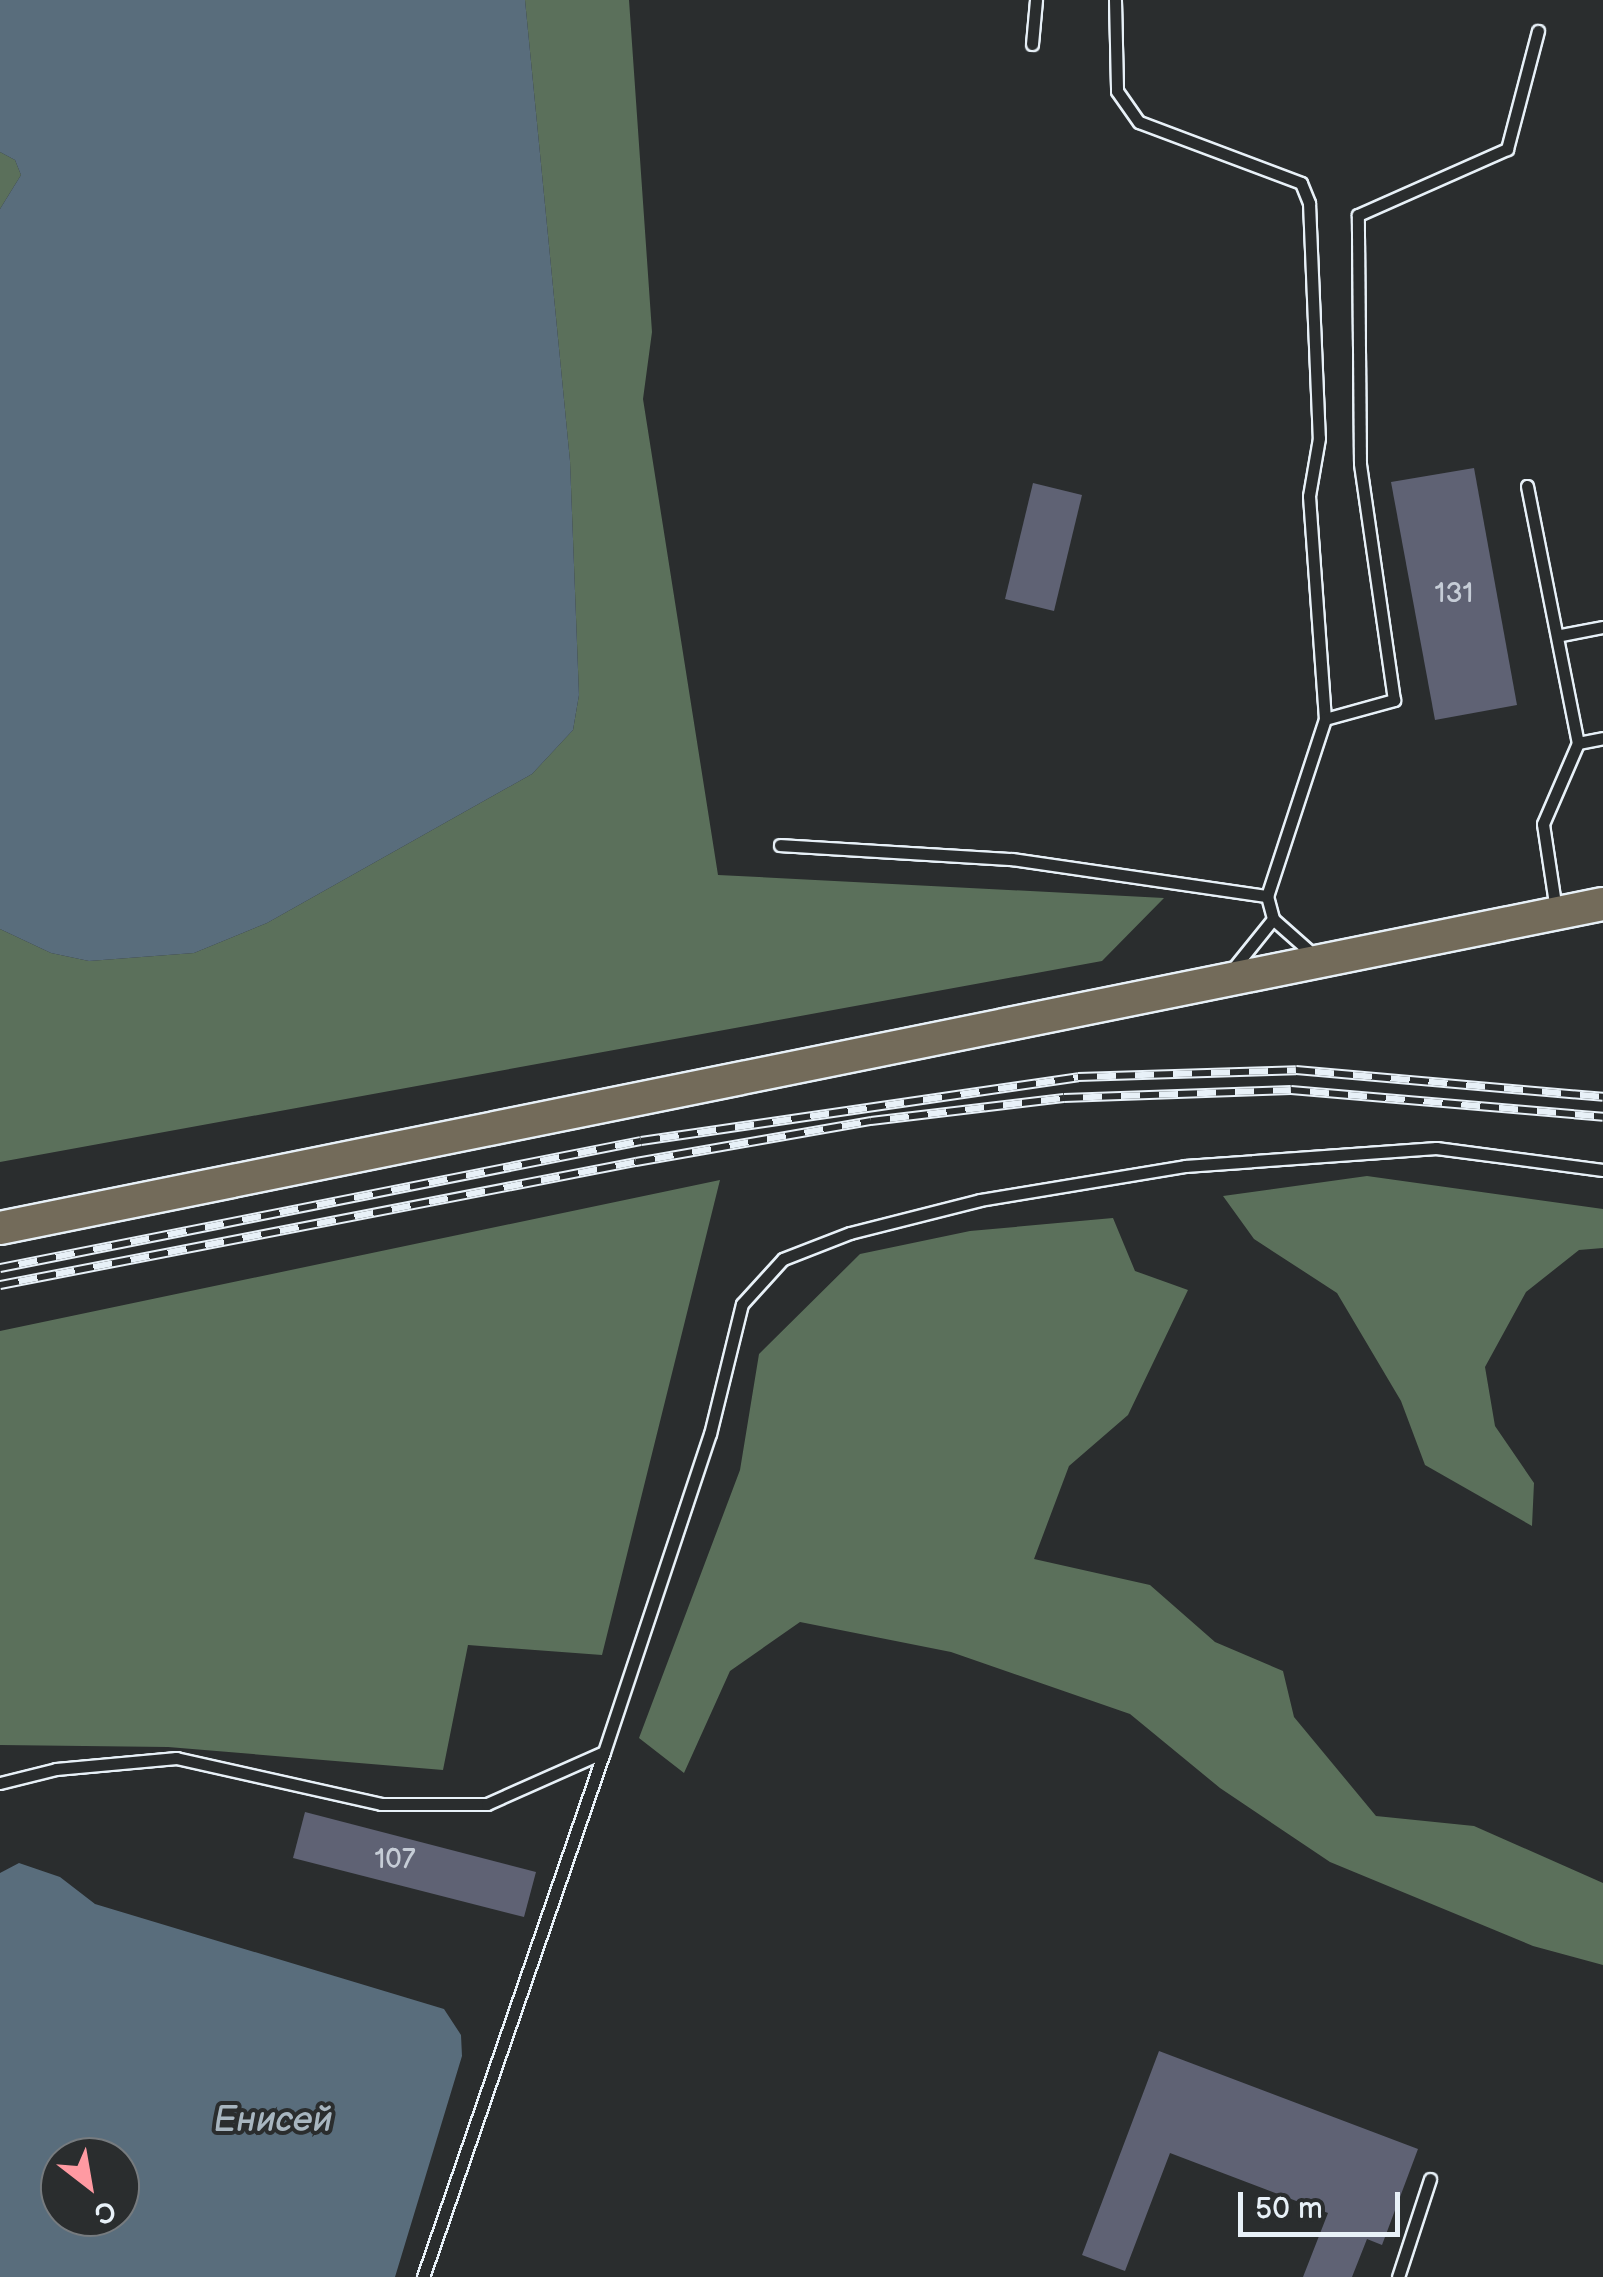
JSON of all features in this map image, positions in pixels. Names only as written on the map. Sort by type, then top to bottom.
[{"type":"main road","points":[[0,1228],[1603,904]]},
{"type":"lane","points":[[1032,44],[1036,0]]},
{"type":"lane","points":[[1116,0],[1118,90],[1140,122],[1301,184],[1309,203],[1319,438],[1310,496],[1325,719],[1267,896],[1273,919],[1322,962]]},
{"type":"lane","points":[[1325,719],[1394,700],[1360,463],[1358,215],[1507,150],[1538,31]]},
{"type":"lane","points":[[1527,486],[1561,635],[1578,743],[1543,824],[1557,914]]},
{"type":"lane","points":[[1561,635],[1603,627]]},
{"type":"lane","points":[[1578,743],[1603,738]]},
{"type":"lane","points":[[780,845],[1012,860],[1267,896]]},
{"type":"lane","points":[[1220,984],[1273,919]]},
{"type":"lane","points":[[423,2277],[710,1434],[742,1304],[783,1259],[850,1233],[980,1200],[1184,1166],[1436,1148],[1603,1170]]},
{"type":"lane","points":[[0,1783],[56,1770],[176,1758],[381,1804],[487,1804],[604,1752]]},
{"type":"lane","points":[[1398,2277],[1430,2180]]},
{"type":"green space","points":[[525,0],[629,0],[652,332],[643,399],[718,875],[1164,898],[1102,961],[0,1162],[0,929],[51,953],[89,961],[194,953],[267,923],[532,774],[573,730],[579,695],[570,461]]},
{"type":"green space","points":[[0,152],[15,160],[21,175],[0,209]]},
{"type":"green space","points":[[1367,1176],[1603,1209],[1603,1248],[1579,1250],[1526,1292],[1485,1367],[1495,1426],[1534,1483],[1532,1526],[1425,1465],[1401,1401],[1337,1293],[1254,1239],[1223,1196]]},
{"type":"green space","points":[[720,1180],[602,1655],[468,1645],[443,1770],[168,1747],[0,1745],[0,1331]]},
{"type":"green space","points":[[1113,1218],[1135,1271],[1188,1290],[1128,1415],[1069,1466],[1034,1559],[1150,1585],[1215,1642],[1283,1671],[1294,1717],[1376,1816],[1474,1826],[1603,1883],[1603,1965],[1533,1946],[1330,1862],[1220,1788],[1130,1714],[951,1652],[800,1622],[730,1671],[684,1773],[639,1738],[740,1470],[759,1354],[860,1254],[970,1231]]},
{"type":"water","points":[[0,0],[525,0],[570,461],[579,695],[573,730],[532,774],[267,923],[194,953],[89,961],[51,953],[0,929],[0,209],[21,175],[15,160],[0,152]]},
{"type":"water","name":"Енисей","points":[[19,1863],[60,1877],[95,1904],[444,2009],[461,2035],[462,2056],[395,2277],[0,2277],[0,1873]]},
{"type":"building","points":[[1474,468],[1517,705],[1435,720],[1391,482]]},
{"type":"building","points":[[1033,483],[1082,495],[1054,611],[1005,599]]},
{"type":"building","points":[[305,1812],[536,1872],[524,1917],[293,1858]]},
{"type":"building","points":[[1159,2051],[1418,2149],[1382,2245],[1367,2239],[1352,2277],[1303,2277],[1328,2213],[1170,2153],[1125,2271],[1082,2255]]},
{"type":"railway","points":[[0,1268],[641,1141],[1078,1077],[1296,1070],[1603,1097]]},
{"type":"railway","points":[[0,1285],[636,1162],[871,1121],[1064,1098],[1291,1090],[1603,1117]]}]
